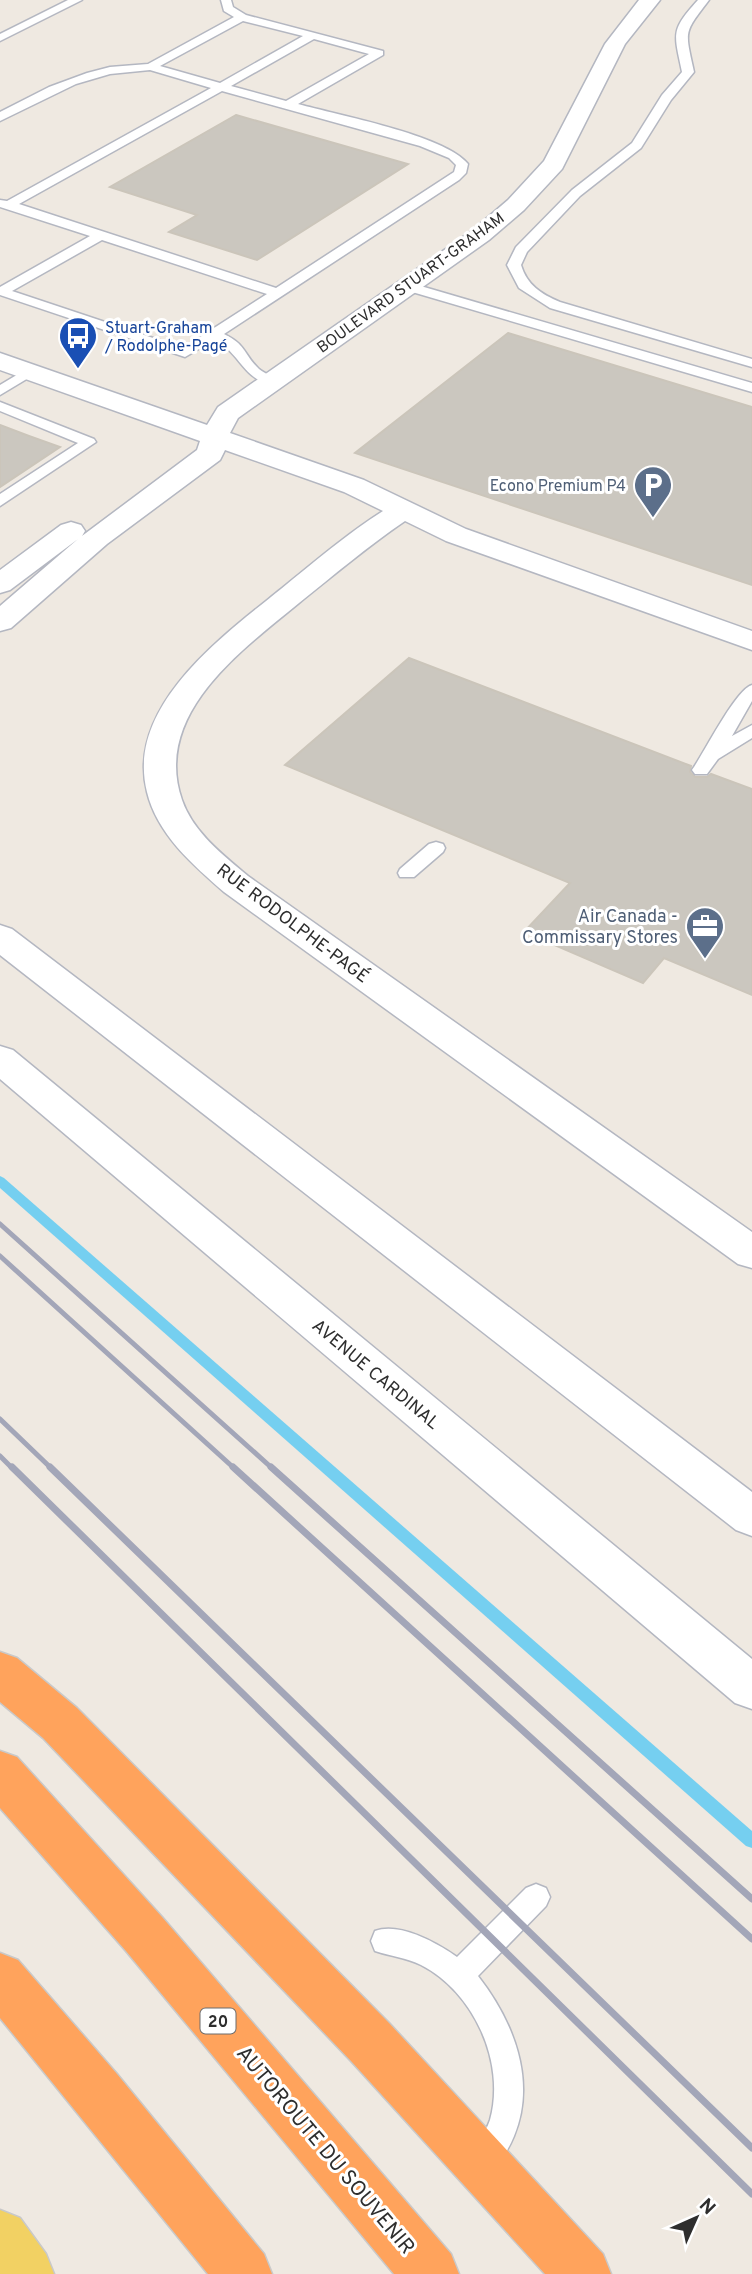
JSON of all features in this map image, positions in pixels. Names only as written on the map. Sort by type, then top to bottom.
[{"type":"highway","points":[[0,1673],[60,1723],[370,2042],[583,2274]]},
{"type":"highway","name":"AUTOROUTE DU SOUVENIR","points":[[0,1773],[144,1934],[430,2274]]},
{"type":"highway","points":[[0,1978],[98,2093],[244,2274]]},
{"type":"main road","points":[[0,2238],[26,2274]]},
{"type":"street","name":"BOULEVARD STUART-GRAHAM","points":[[0,622],[97,538],[210,454],[215,436],[227,413],[500,220],[545,174],[564,146],[626,26],[650,0]]},
{"type":"street","points":[[0,361],[354,486],[401,511],[456,535],[752,641]]},
{"type":"street","points":[[0,584],[185,446],[215,436]]},
{"type":"street","name":"RUE RODOLPHE-PAGÉ","points":[[401,511],[357,540],[233,642],[195,682],[174,715],[162,750],[160,770],[163,791],[170,809],[195,846],[236,884],[752,1253]]},
{"type":"street","points":[[0,937],[752,1517]]},
{"type":"street","name":"AVENUE CARDINAL","points":[[0,1059],[752,1688]]},
{"type":"lane","points":[[0,38],[77,0]]},
{"type":"lane","points":[[226,0],[228,9],[242,17],[379,53],[290,104]]},
{"type":"lane","points":[[704,0],[687,19],[680,34],[688,72],[666,98],[637,145],[576,193],[527,242],[514,265],[519,280],[526,288],[555,305],[752,363]]},
{"type":"lane","points":[[150,68],[242,17]]},
{"type":"lane","points":[[4,203],[312,36]]},
{"type":"lane","points":[[0,117],[54,89],[101,71],[128,67],[150,68],[290,104],[437,147],[459,160],[462,168],[455,177],[185,353],[1,291]]},
{"type":"lane","points":[[4,203],[278,293]]},
{"type":"lane","points":[[1,291],[101,235]]},
{"type":"lane","points":[[407,286],[752,388]]},
{"type":"lane","points":[[214,334],[234,344],[255,373],[271,381]]},
{"type":"lane","points":[[0,391],[30,372]]},
{"type":"lane","points":[[0,406],[89,442],[0,500]]},
{"type":"lane","points":[[749,698],[706,763],[752,730]]},
{"type":"lane","points":[[407,873],[436,848]]},
{"type":"lane","points":[[458,1976],[536,1897]]},
{"type":"lane","points":[[385,1941],[433,1956],[458,1976],[479,2000],[496,2031],[506,2057],[509,2092],[505,2119],[496,2140],[479,2163]]},
{"type":"building","points":[[236,115],[408,164],[257,260],[169,232],[197,215],[110,187]]},
{"type":"building","name":"Econo Premium P4","points":[[508,333],[752,407],[752,585],[355,453]]},
{"type":"building","points":[[0,425],[29,436],[60,447],[0,487]]},
{"type":"building","points":[[409,658],[691,766],[690,772],[695,777],[707,777],[711,774],[752,789],[752,995],[664,958],[643,983],[524,932],[570,883],[285,765]]},
{"type":"waterway","points":[[0,1181],[752,1841]]},
{"type":"railway","points":[[0,1224],[273,1469]]},
{"type":"railway","points":[[0,1256],[235,1469]]},
{"type":"railway","points":[[0,1419],[52,1469]]},
{"type":"railway","points":[[0,1456],[13,1469]]},
{"type":"railway","points":[[12,1467],[752,2194]]},
{"type":"railway","points":[[50,1467],[752,2148]]},
{"type":"railway","points":[[233,1467],[752,1939]]},
{"type":"railway","points":[[271,1467],[752,1899]]},
{"type":"place","name":"Stuart-Graham / Rodolphe-Pagé","points":[[78,370]]},
{"type":"place","name":"Econo Premium P4","points":[[653,519]]},
{"type":"place","name":"Air Canada - Commissary Stores","points":[[705,960]]}]
